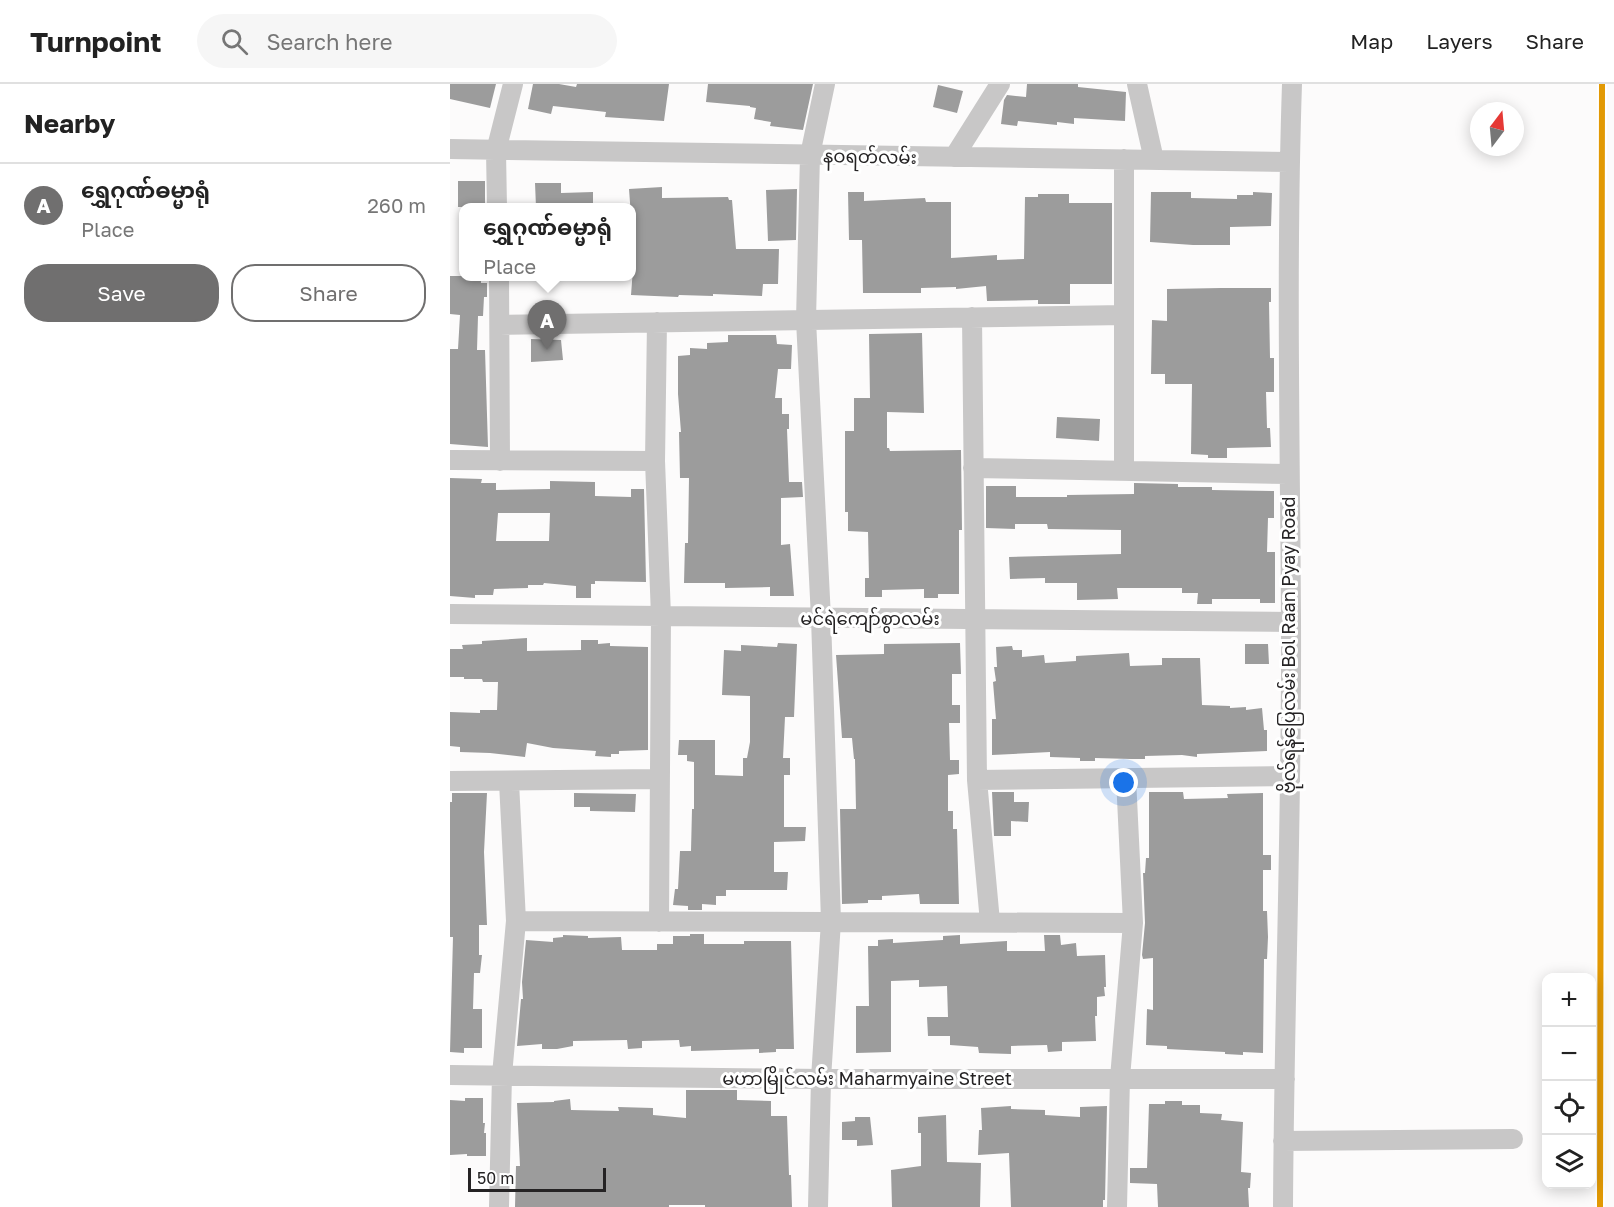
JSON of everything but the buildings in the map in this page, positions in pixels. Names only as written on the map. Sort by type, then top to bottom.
[{"type":"street","points":[[497,203],[496,150],[513,84]]},
{"type":"street","points":[[818,1207],[821,1079],[831,921],[821,618],[806,320],[810,155],[825,84]]},
{"type":"street","points":[[954,157],[1000,84]]},
{"type":"street","points":[[1137,84],[1154,160]]},
{"type":"street","name":"ဗိုလ်ရန်ပြေလမ်း Bol Raan Pyay Road","points":[[1283,1207],[1291,622],[1288,474],[1289,162],[1292,84]]},
{"type":"street","name":"နဝရတ်လမ်း","points":[[450,149],[1289,162]]},
{"type":"street","points":[[1124,159],[1124,469]]},
{"type":"street","points":[[499,281],[500,461]]},
{"type":"street","points":[[500,325],[1124,315]]},
{"type":"street","points":[[972,317],[977,780],[990,922]]},
{"type":"street","points":[[657,322],[655,461],[661,616],[659,922]]},
{"type":"street","points":[[450,460],[655,461]]},
{"type":"street","points":[[973,468],[1124,469],[1288,474]]},
{"type":"street","name":"မင်ရဲကျော်စွာလမ်း","points":[[450,614],[1291,622]]},
{"type":"street","points":[[977,780],[1288,776]]},
{"type":"street","points":[[1117,1207],[1120,1078],[1133,923],[1126,778]]},
{"type":"street","points":[[450,781],[659,779]]},
{"type":"street","points":[[499,1207],[502,1075],[516,921],[508,782]]},
{"type":"street","points":[[516,921],[1133,923]]},
{"type":"street","name":"မဟာမြိုင်လမ်း Maharmyaine Street","points":[[450,1075],[821,1079],[1285,1079]]},
{"type":"street","points":[[1283,1141],[1513,1139]]},
{"type":"transit line","points":[[1600,1207],[1602,84]]},
{"type":"place","name":"ရွှေဂုဏ်ဓမ္မာရုံ","points":[[547,350]]}]
